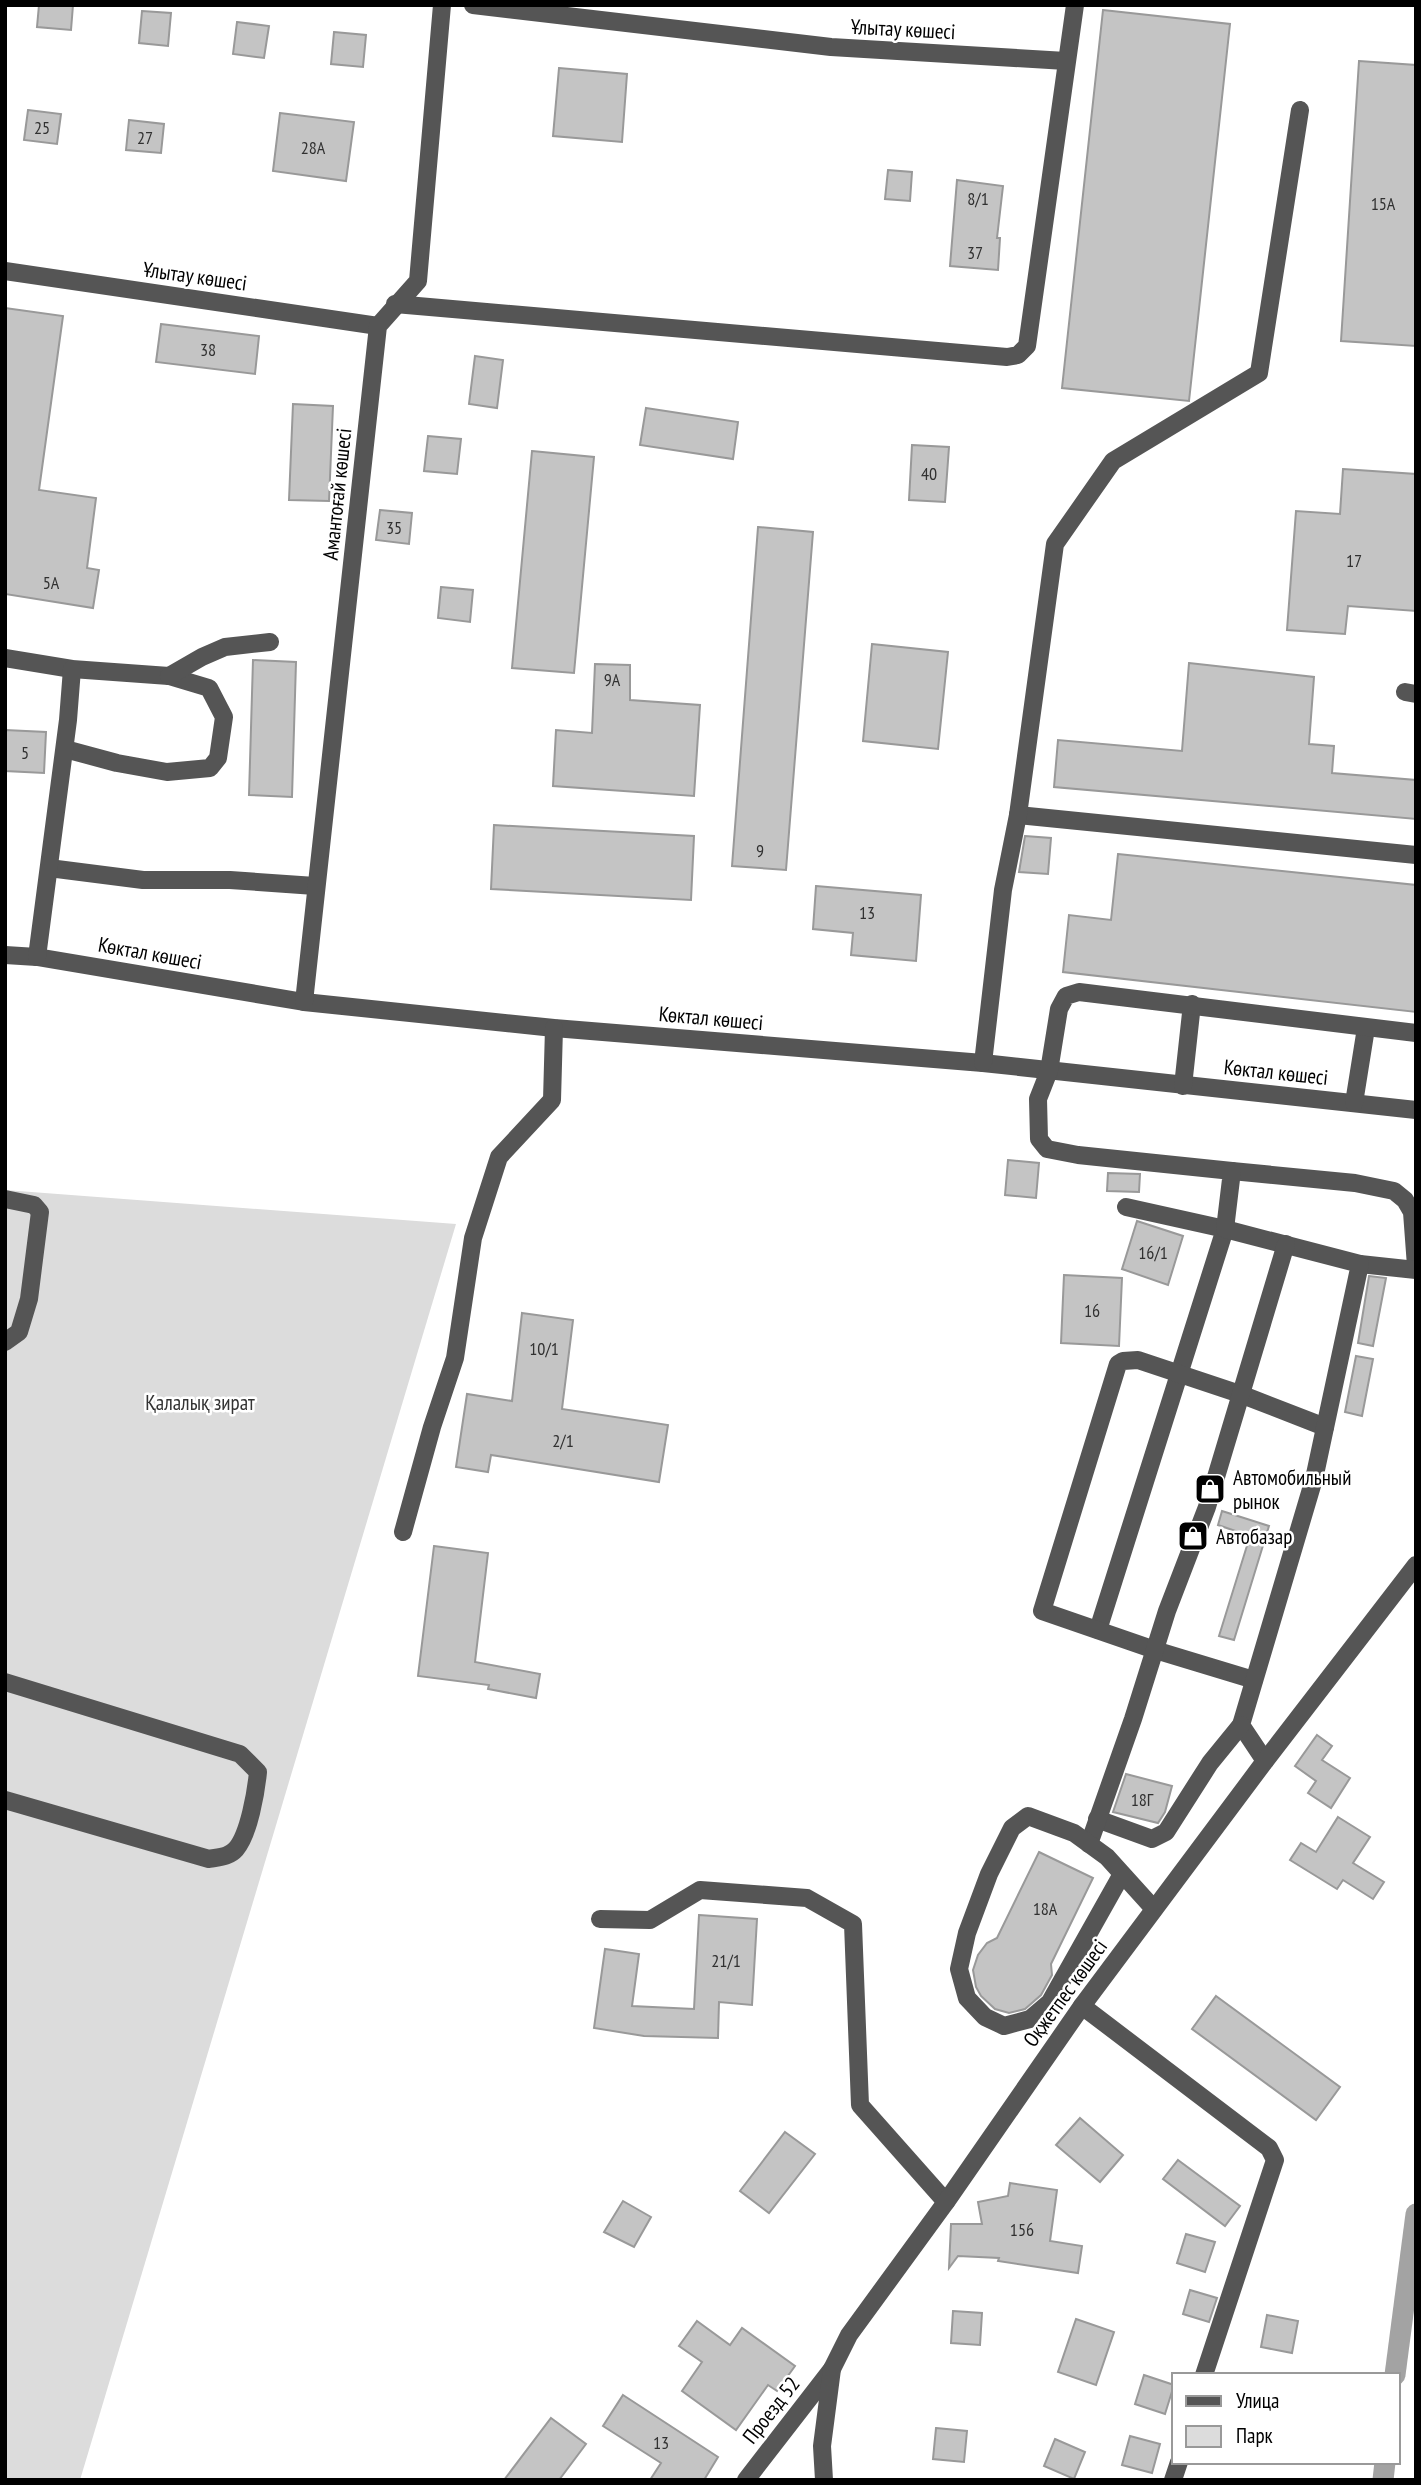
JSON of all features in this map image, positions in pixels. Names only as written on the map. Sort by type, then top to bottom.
[{"type":"street","points":[[378,326],[418,281],[442,5]]},
{"type":"street","name":"Ұлытау көшесі","points":[[473,5],[831,47],[1066,61]]},
{"type":"street","points":[[396,304],[1007,357],[1018,355],[1027,346],[1075,5]]},
{"type":"street","points":[[984,1063],[1003,890],[1018,815],[1055,544],[1113,461],[1259,373],[1300,110]]},
{"type":"street","name":"Ұлытау көшесі","points":[[5,271],[378,326]]},
{"type":"street","name":"Амантоғай көшесі","points":[[304,1002],[378,326]]},
{"type":"street","points":[[169,676],[225,647],[270,642]]},
{"type":"street","points":[[5,658],[72,669],[169,676],[209,688],[224,717],[218,758],[210,768],[167,772],[117,763],[65,749]]},
{"type":"street","points":[[37,957],[65,749],[72,669]]},
{"type":"street","points":[[1018,815],[1416,855]]},
{"type":"street","points":[[49,868],[143,880],[230,880],[315,886]]},
{"type":"street","name":"Көктал көшесі","points":[[5,955],[37,957],[304,1002],[554,1028],[984,1063],[1416,1110]]},
{"type":"street","points":[[1126,1207],[1360,1264],[1416,1268],[1412,1212],[1405,1200],[1394,1191],[1355,1183],[1079,1155],[1047,1149],[1039,1139],[1038,1099],[1049,1071],[1059,1009],[1066,996],[1079,992],[1416,1033]]},
{"type":"street","points":[[1182,1086],[1192,1004]]},
{"type":"street","points":[[403,1532],[432,1427],[455,1358],[473,1238],[499,1157],[552,1100],[554,1028]]},
{"type":"street","points":[[1354,1103],[1366,1028]]},
{"type":"street","points":[[1098,1630],[1225,1229],[1231,1171]]},
{"type":"street","points":[[5,1199],[33,1205],[40,1212],[29,1299],[19,1332],[5,1342]]},
{"type":"street","points":[[1089,1844],[1167,1611],[1208,1507],[1286,1244]]},
{"type":"street","points":[[1097,1819],[1152,1839],[1166,1832],[1210,1763],[1241,1725],[1314,1479],[1360,1264]]},
{"type":"street","points":[[1254,1681],[1042,1611],[1118,1364],[1123,1360],[1138,1360],[1240,1394],[1325,1427]]},
{"type":"street","name":"Оқжетпес көшесі","points":[[824,2480],[821,2446],[832,2369],[849,2335],[946,2202],[1082,2006],[1416,1565]]},
{"type":"street","points":[[5,1682],[240,1754],[258,1772],[256,1799],[237,1848],[227,1856],[209,1859],[5,1800]]},
{"type":"street","points":[[1241,1725],[1265,1761]]},
{"type":"street","points":[[1122,1874],[1050,2002],[1030,2019],[1004,2026],[985,2017],[967,1998],[959,1969],[967,1933],[989,1874],[1012,1828],[1028,1816],[1074,1833],[1107,1857],[1154,1909]]},
{"type":"street","points":[[600,1919],[650,1920],[700,1890],[807,1898],[853,1924],[860,2105],[946,2202]]},
{"type":"street","points":[[1082,2006],[1269,2148],[1275,2160],[1205,2373]]},
{"type":"street","name":"Проезд 52","points":[[746,2480],[832,2369]]},
{"type":"green space","name":"Қалалық зират","points":[[5,1190],[456,1224],[80,2480],[5,2480]]},
{"type":"building","points":[[39,5],[73,5],[71,30],[37,27]]},
{"type":"building","points":[[1103,10],[1230,24],[1189,401],[1062,388]]},
{"type":"building","points":[[142,11],[171,13],[168,46],[139,43]]},
{"type":"building","points":[[237,22],[269,26],[264,58],[233,54]]},
{"type":"building","points":[[334,32],[366,35],[363,67],[331,64]]},
{"type":"building","points":[[1359,61],[1416,65],[1416,346],[1341,341]]},
{"type":"building","points":[[559,68],[627,74],[622,142],[553,136]]},
{"type":"building","points":[[28,110],[61,114],[57,144],[24,140]]},
{"type":"building","points":[[280,113],[354,122],[346,181],[273,171]]},
{"type":"building","points":[[129,120],[164,124],[161,153],[126,150]]},
{"type":"building","points":[[888,170],[912,172],[910,201],[885,199]]},
{"type":"building","points":[[957,180],[1003,186],[997,238],[1000,238],[998,270],[950,266]]},
{"type":"building","points":[[5,308],[63,316],[39,490],[96,498],[87,568],[99,570],[93,608],[5,594]]},
{"type":"building","points":[[161,324],[259,336],[255,374],[156,362]]},
{"type":"building","points":[[475,356],[503,360],[497,408],[469,404]]},
{"type":"building","points":[[293,404],[333,406],[329,501],[289,500]]},
{"type":"building","points":[[646,408],[738,422],[733,459],[640,445]]},
{"type":"building","points":[[428,436],[461,439],[457,474],[424,471]]},
{"type":"building","points":[[912,445],[949,447],[945,502],[909,500]]},
{"type":"building","points":[[532,451],[594,457],[574,673],[512,668]]},
{"type":"building","points":[[1343,469],[1416,474],[1416,611],[1348,606],[1345,634],[1287,630],[1296,511],[1340,514]]},
{"type":"building","points":[[380,510],[412,513],[409,544],[376,540]]},
{"type":"building","points":[[758,527],[813,532],[786,870],[732,866]]},
{"type":"building","points":[[441,587],[473,590],[470,622],[438,618]]},
{"type":"building","points":[[872,644],[948,652],[938,749],[863,741]]},
{"type":"building","points":[[253,660],[296,662],[292,797],[249,795]]},
{"type":"building","points":[[1189,663],[1314,677],[1309,744],[1334,746],[1332,773],[1416,780],[1416,819],[1054,787],[1058,740],[1182,751]]},
{"type":"building","points":[[595,664],[630,665],[630,700],[700,705],[694,796],[553,786],[556,730],[592,733]]},
{"type":"building","points":[[5,730],[46,732],[44,773],[5,771]]},
{"type":"building","points":[[494,825],[694,836],[691,900],[491,889]]},
{"type":"building","points":[[1025,836],[1051,838],[1048,874],[1019,872]]},
{"type":"building","points":[[1118,854],[1416,885],[1416,1012],[1063,972],[1069,915],[1111,920]]},
{"type":"building","points":[[816,886],[921,895],[916,961],[851,955],[853,933],[813,929]]},
{"type":"building","points":[[1008,1160],[1039,1163],[1036,1198],[1005,1195]]},
{"type":"building","points":[[1108,1173],[1140,1174],[1139,1192],[1107,1191]]},
{"type":"building","points":[[1137,1221],[1183,1236],[1168,1285],[1122,1269]]},
{"type":"building","points":[[1064,1275],[1122,1278],[1119,1346],[1061,1343]]},
{"type":"building","points":[[1369,1276],[1386,1278],[1373,1346],[1358,1343]]},
{"type":"building","points":[[522,1313],[573,1320],[562,1409],[668,1425],[659,1482],[491,1455],[488,1472],[456,1467],[467,1394],[512,1401]]},
{"type":"building","points":[[1356,1356],[1373,1359],[1362,1416],[1345,1412]]},
{"type":"building","points":[[1222,1511],[1269,1526],[1234,1640],[1219,1636],[1250,1536],[1218,1525]]},
{"type":"building","points":[[434,1546],[488,1553],[475,1662],[540,1674],[536,1698],[488,1689],[489,1685],[418,1676]]},
{"type":"building","points":[[1317,1735],[1332,1746],[1322,1760],[1350,1778],[1331,1808],[1308,1793],[1316,1781],[1295,1766]]},
{"type":"building","points":[[1126,1774],[1172,1786],[1165,1812],[1158,1823],[1113,1812]]},
{"type":"building","points":[[1338,1817],[1370,1837],[1353,1863],[1384,1882],[1373,1899],[1343,1880],[1337,1889],[1290,1860],[1301,1843],[1316,1852]]},
{"type":"building","points":[[1039,1852],[1093,1878],[1051,1964],[1052,1975],[1041,1995],[1025,2009],[1009,2013],[995,2009],[981,1996],[976,1987],[973,1970],[978,1955],[987,1943],[997,1938]]},
{"type":"building","points":[[699,1915],[757,1919],[752,2005],[719,2002],[718,2038],[644,2036],[594,2028],[605,1949],[639,1954],[632,2006],[694,2009]]},
{"type":"building","points":[[1216,1996],[1340,2087],[1316,2120],[1192,2029]]},
{"type":"building","points":[[1080,2118],[1123,2155],[1100,2182],[1056,2145]]},
{"type":"building","points":[[785,2132],[815,2154],[769,2213],[740,2191]]},
{"type":"building","points":[[1178,2160],[1240,2206],[1225,2226],[1163,2179]]},
{"type":"building","points":[[1010,2183],[1057,2190],[1050,2241],[1082,2246],[1078,2273],[998,2261],[999,2258],[958,2256],[949,2268],[951,2224],[982,2224],[978,2202],[1008,2196]]},
{"type":"building","points":[[623,2201],[651,2217],[634,2247],[604,2232]]},
{"type":"building","points":[[1186,2234],[1215,2242],[1205,2272],[1177,2263]]},
{"type":"building","points":[[1190,2290],[1217,2298],[1209,2322],[1183,2314]]},
{"type":"building","points":[[953,2311],[982,2313],[980,2345],[951,2343]]},
{"type":"building","points":[[1267,2315],[1298,2321],[1292,2353],[1261,2347]]},
{"type":"building","points":[[1076,2319],[1114,2332],[1096,2385],[1058,2372]]},
{"type":"building","points":[[697,2321],[730,2345],[742,2328],[795,2366],[777,2391],[768,2385],[736,2430],[682,2391],[702,2362],[679,2346]]},
{"type":"building","points":[[1144,2375],[1172,2384],[1165,2414],[1135,2404]]},
{"type":"building","points":[[623,2395],[718,2457],[704,2480],[650,2480],[661,2463],[603,2426]]},
{"type":"building","points":[[551,2418],[586,2444],[559,2480],[504,2480]]},
{"type":"building","points":[[936,2428],[967,2431],[964,2462],[933,2459]]},
{"type":"building","points":[[1130,2436],[1160,2444],[1152,2473],[1122,2465]]},
{"type":"building","points":[[1055,2439],[1085,2452],[1074,2479],[1044,2466]]},
{"type":"waterway","points":[[1395,2373],[1416,2214]]},
{"type":"waterway","points":[[1383,2480],[1385,2464]]},
{"type":"place","name":"Автомобильный рынок","points":[[1210,1489]]},
{"type":"place","name":"Автобазар","points":[[1193,1536]]}]
